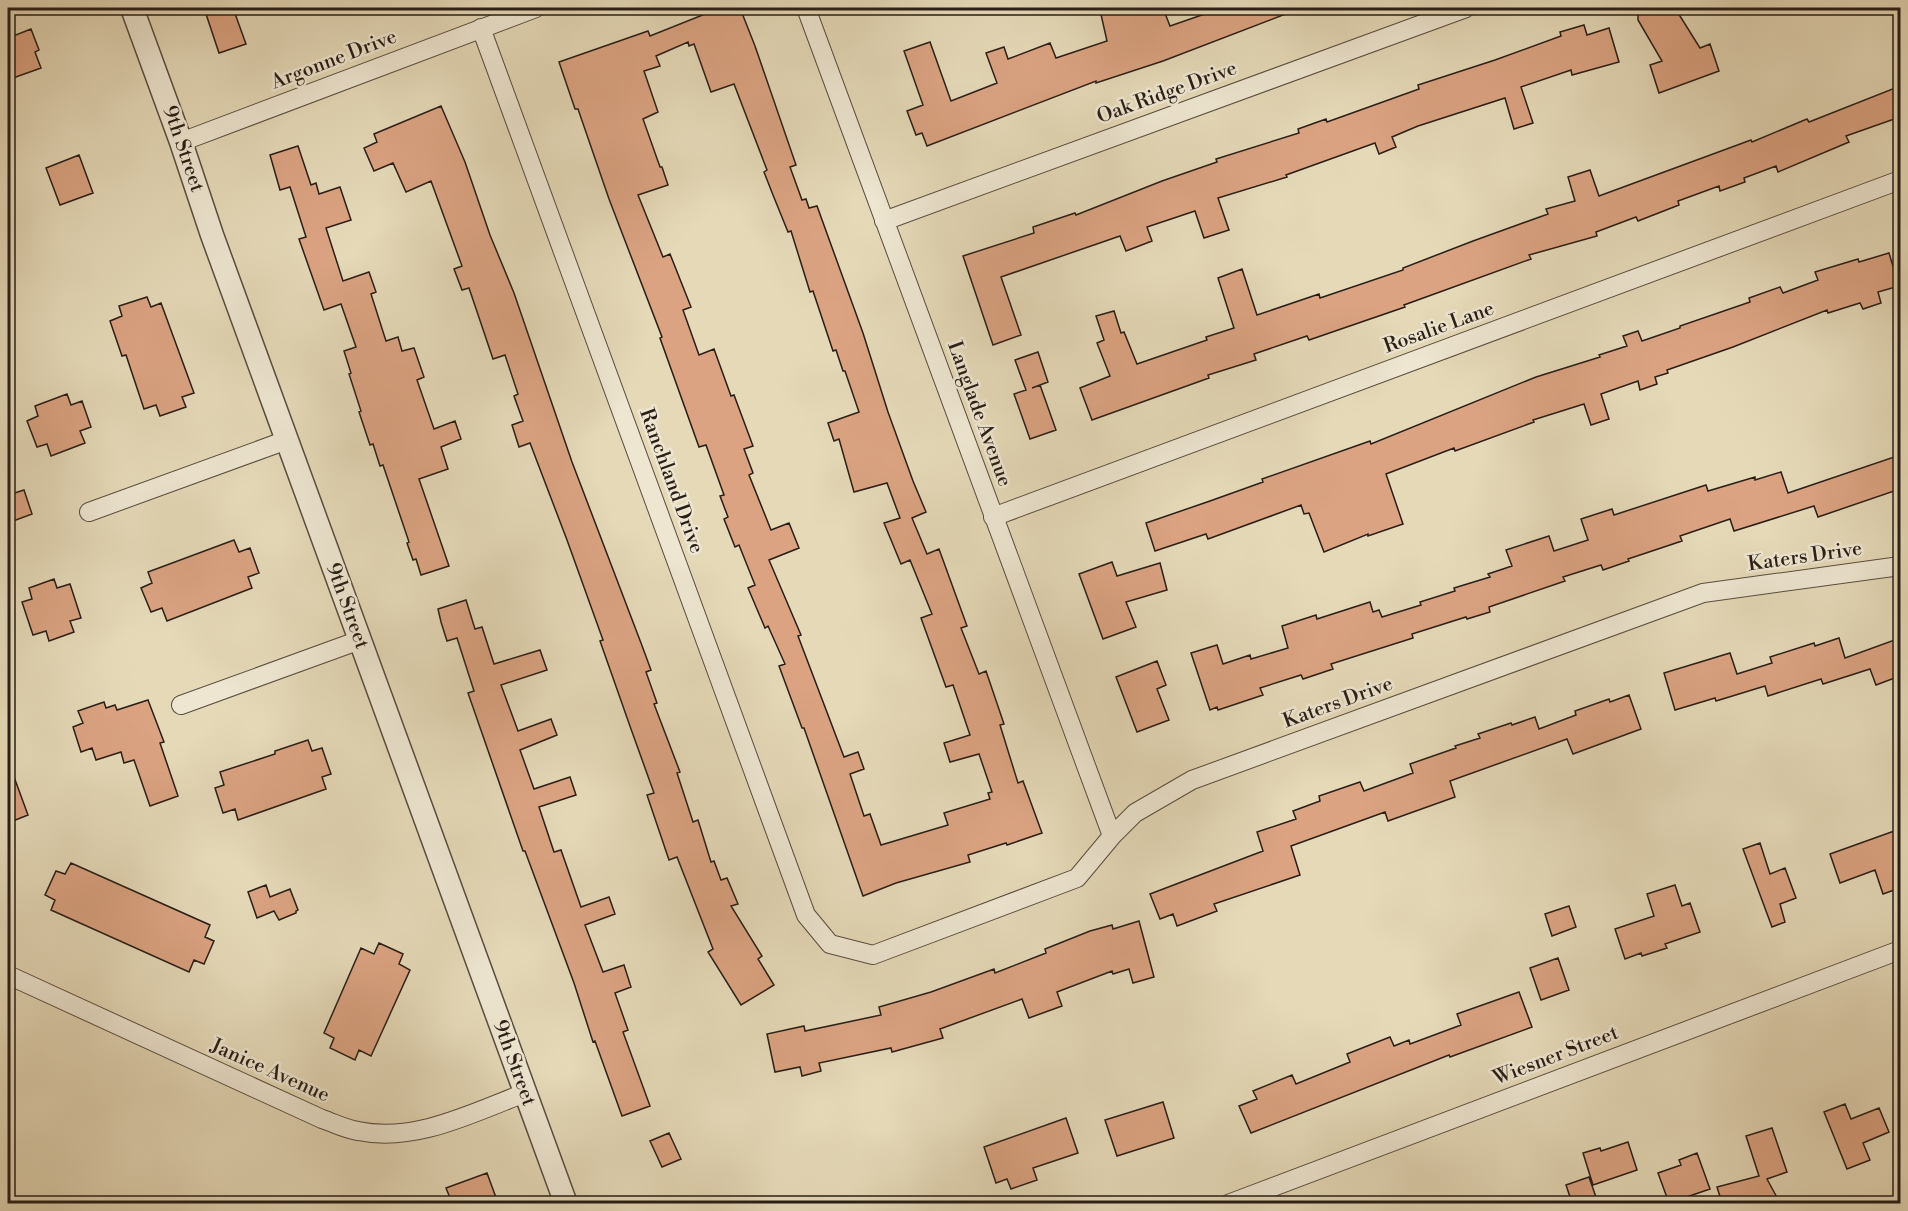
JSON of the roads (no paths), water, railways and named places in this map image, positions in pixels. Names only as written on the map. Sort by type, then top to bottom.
[{"type":"street","name":"9th Street","points":[[132,8],[212,235],[566,1203]]},
{"type":"street","name":"Argonne Drive","points":[[181,142],[536,8]]},
{"type":"street","name":"Langlade Avenue","points":[[806,8],[1112,836]]},
{"type":"street","name":"Oak Ridge Drive","points":[[884,221],[1466,8]]},
{"type":"street","name":"Ranchland Drive","points":[[480,28],[806,915],[830,944]]},
{"type":"street","name":"Rosalie Lane","points":[[993,517],[1900,180]]},
{"type":"street","points":[[89,512],[287,440]]},
{"type":"street","name":"Katers Drive","points":[[830,944],[873,955],[1077,878],[1112,836],[1135,813],[1192,780],[1703,593],[1900,566]]},
{"type":"street","points":[[181,705],[360,640]]},
{"type":"street","name":"Wiesner Street","points":[[1228,1203],[1900,950]]},
{"type":"street","name":"Janice Avenue","points":[[8,975],[279,1100],[322,1119],[358,1131],[387,1134],[420,1131],[525,1093]]}]
